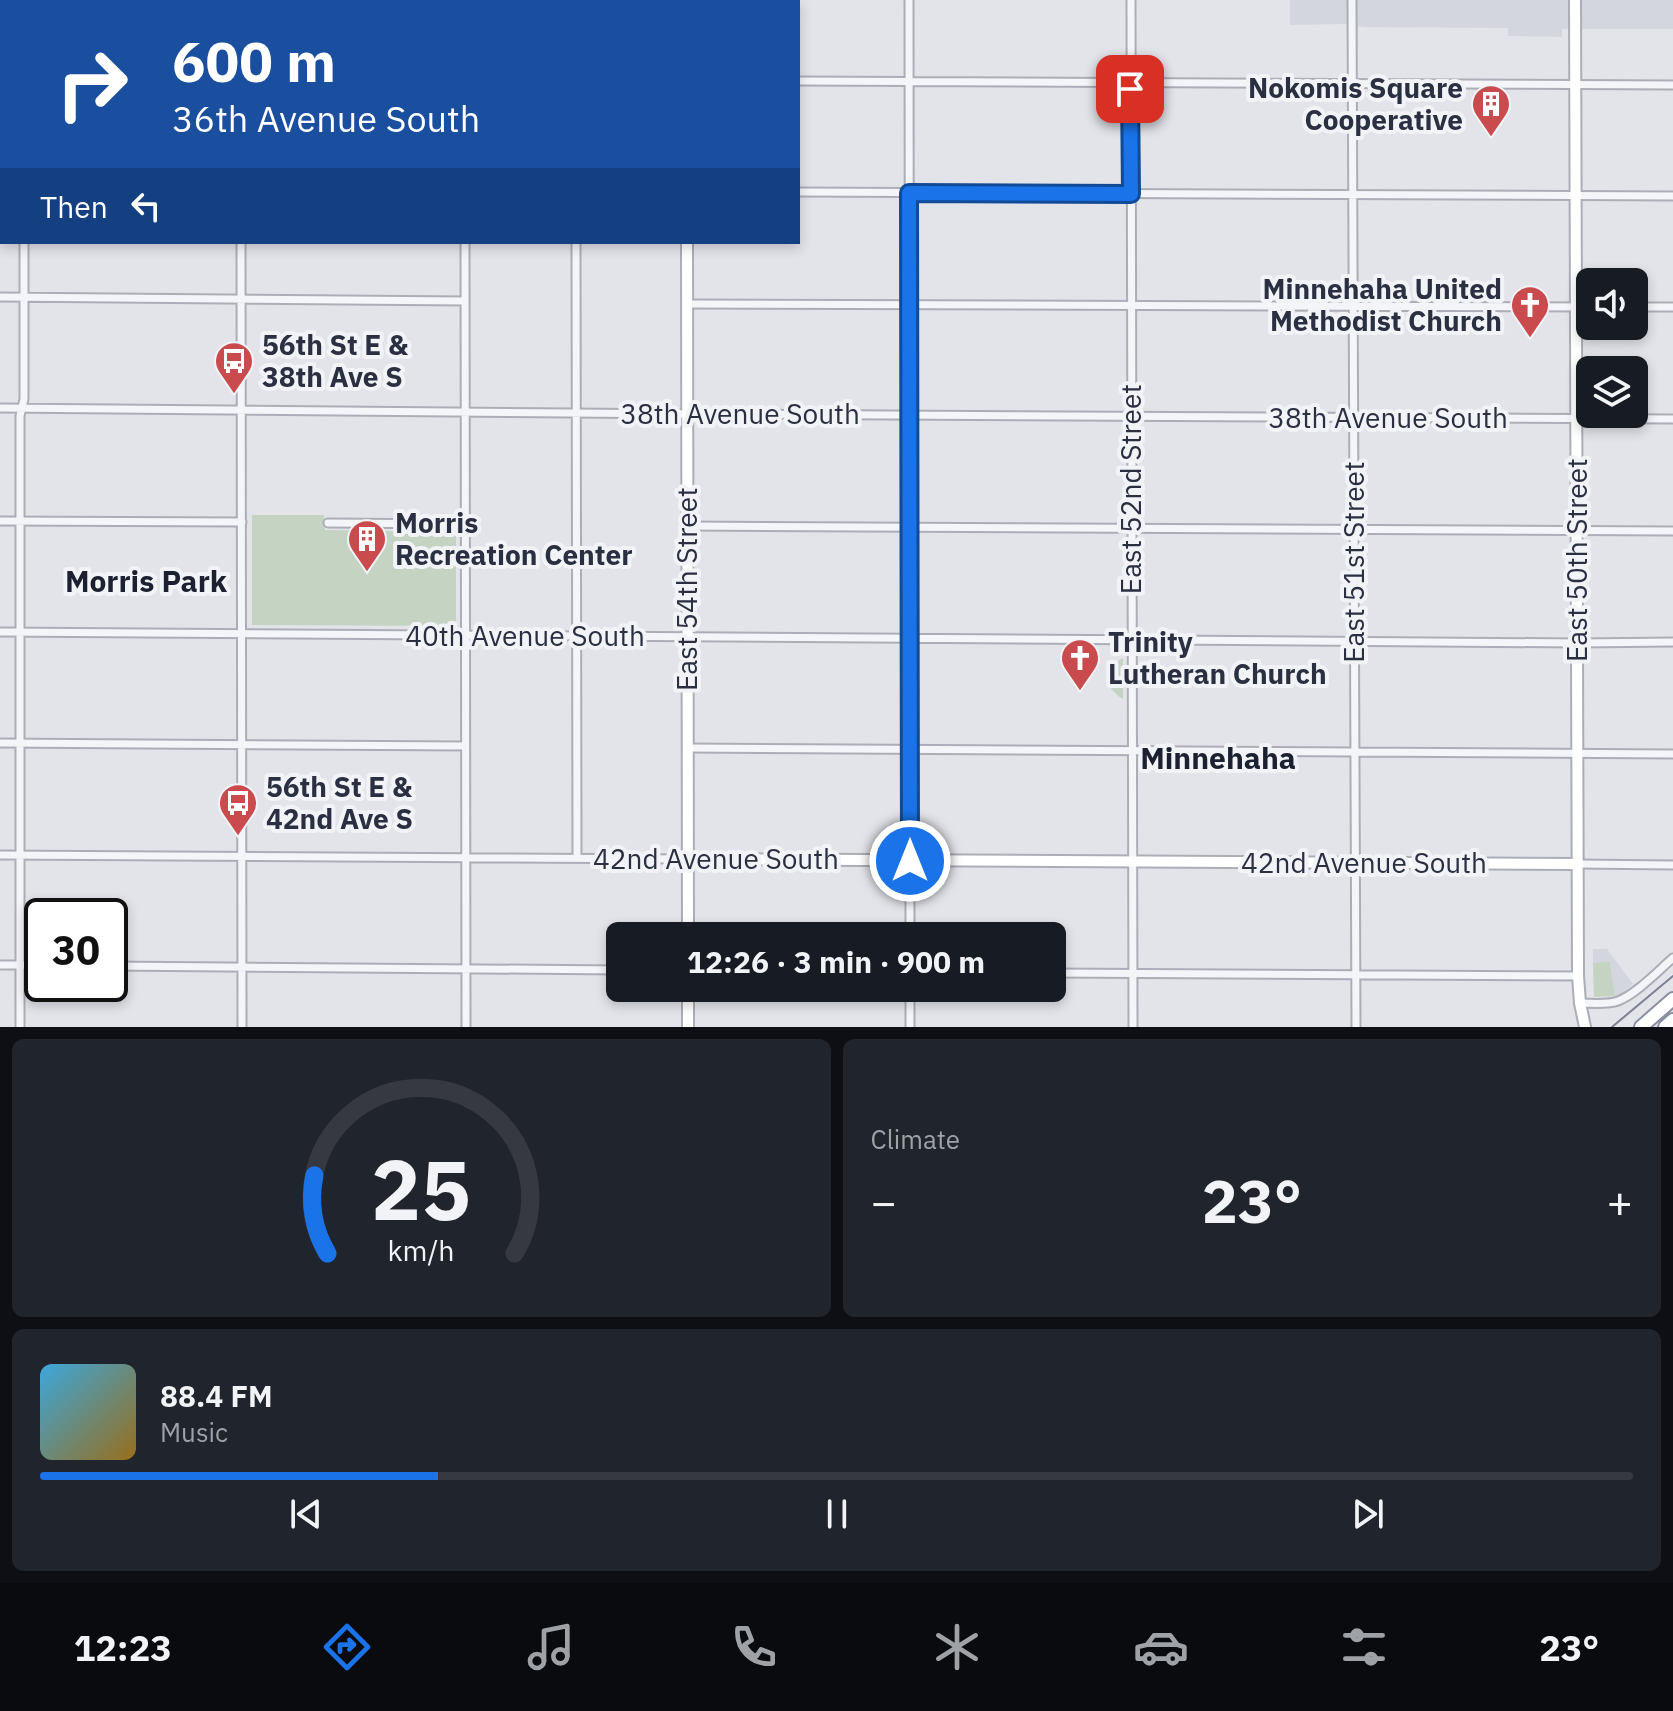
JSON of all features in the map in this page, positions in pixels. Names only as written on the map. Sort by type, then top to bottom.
[{"type":"highway","points":[[1641,1027],[1673,999]]},
{"type":"highway","points":[[1665,1027],[1673,1020]]},
{"type":"street","points":[[909,0],[910,922]]},
{"type":"street","name":"East 52nd Street","points":[[1131,0],[1133,1027]]},
{"type":"street","name":"East 51st Street","points":[[1352,0],[1356,1027]]},
{"type":"street","name":"East 50th Street","points":[[1575,0],[1576,268]]},
{"type":"street","points":[[800,81],[1673,85]]},
{"type":"street","points":[[800,192],[1673,196]]},
{"type":"street","points":[[20,1027],[20,416],[24,399],[24,244]]},
{"type":"street","points":[[241,244],[242,1027]]},
{"type":"street","points":[[465,244],[466,1027]]},
{"type":"street","points":[[576,244],[577,858]]},
{"type":"street","name":"East 54th Street","points":[[687,244],[688,922]]},
{"type":"street","points":[[0,297],[465,301]]},
{"type":"street","points":[[687,304],[1576,307]]},
{"type":"street","points":[[1648,307],[1673,307]]},
{"type":"street","name":"38th Avenue South","points":[[0,408],[1576,419]]},
{"type":"street","name":"38th Avenue South","points":[[1648,419],[1673,419]]},
{"type":"street","name":"East 50th Street","points":[[1576,428],[1578,976],[1580,1003],[1587,1026]]},
{"type":"street","points":[[0,521],[242,522]]},
{"type":"street","points":[[328,523],[465,524]]},
{"type":"street","points":[[687,526],[1673,531]]},
{"type":"street","name":"40th Avenue South","points":[[0,632],[1673,642]]},
{"type":"street","points":[[0,743],[465,746]]},
{"type":"street","points":[[688,748],[1673,754]]},
{"type":"street","name":"42nd Avenue South","points":[[0,855],[1673,865]]},
{"type":"street","points":[[1580,1003],[1618,1001],[1673,958]]},
{"type":"street","points":[[0,965],[24,965]]},
{"type":"street","points":[[128,966],[606,970]]},
{"type":"street","points":[[1066,973],[1578,976]]},
{"type":"street","points":[[688,1002],[688,1027]]},
{"type":"street","points":[[910,1002],[910,1027]]},
{"type":"shaded area","points":[[1290,0],[1673,0],[1673,29],[1562,29],[1562,37],[1508,36],[1508,28],[1290,25]]},
{"type":"shaded area","points":[[1593,949],[1607,949],[1633,984],[1615,996],[1610,963],[1593,963]]},
{"type":"green space","name":"Morris Park","points":[[252,515],[324,515],[325,530],[456,532],[456,626],[252,625]]},
{"type":"green space","points":[[1123,658],[1123,699],[1109,684],[1108,673]]},
{"type":"green space","points":[[1610,962],[1615,996],[1594,997],[1593,963]]},
{"type":"tram line","points":[[1612,1027],[1673,976]]},
{"type":"place","name":"Nokomis Square Cooperative","points":[[1491,138]]},
{"type":"place","name":"Minnehaha United Methodist Church","points":[[1530,339]]},
{"type":"place","name":"56th St E & 38th Ave S","points":[[234,395]]},
{"type":"place","name":"Morris Recreation Center","points":[[367,573]]},
{"type":"place","name":"Trinity Lutheran Church","points":[[1080,692]]},
{"type":"place","name":"56th St E & 42nd Ave S","points":[[238,837]]},
{"type":"district","name":"Morris Park","points":[[146,582]]},
{"type":"district","name":"Minnehaha","points":[[1218,759]]},
{"type":"route","points":[[910,861],[909,193],[1131,194],[1130,89]]}]
